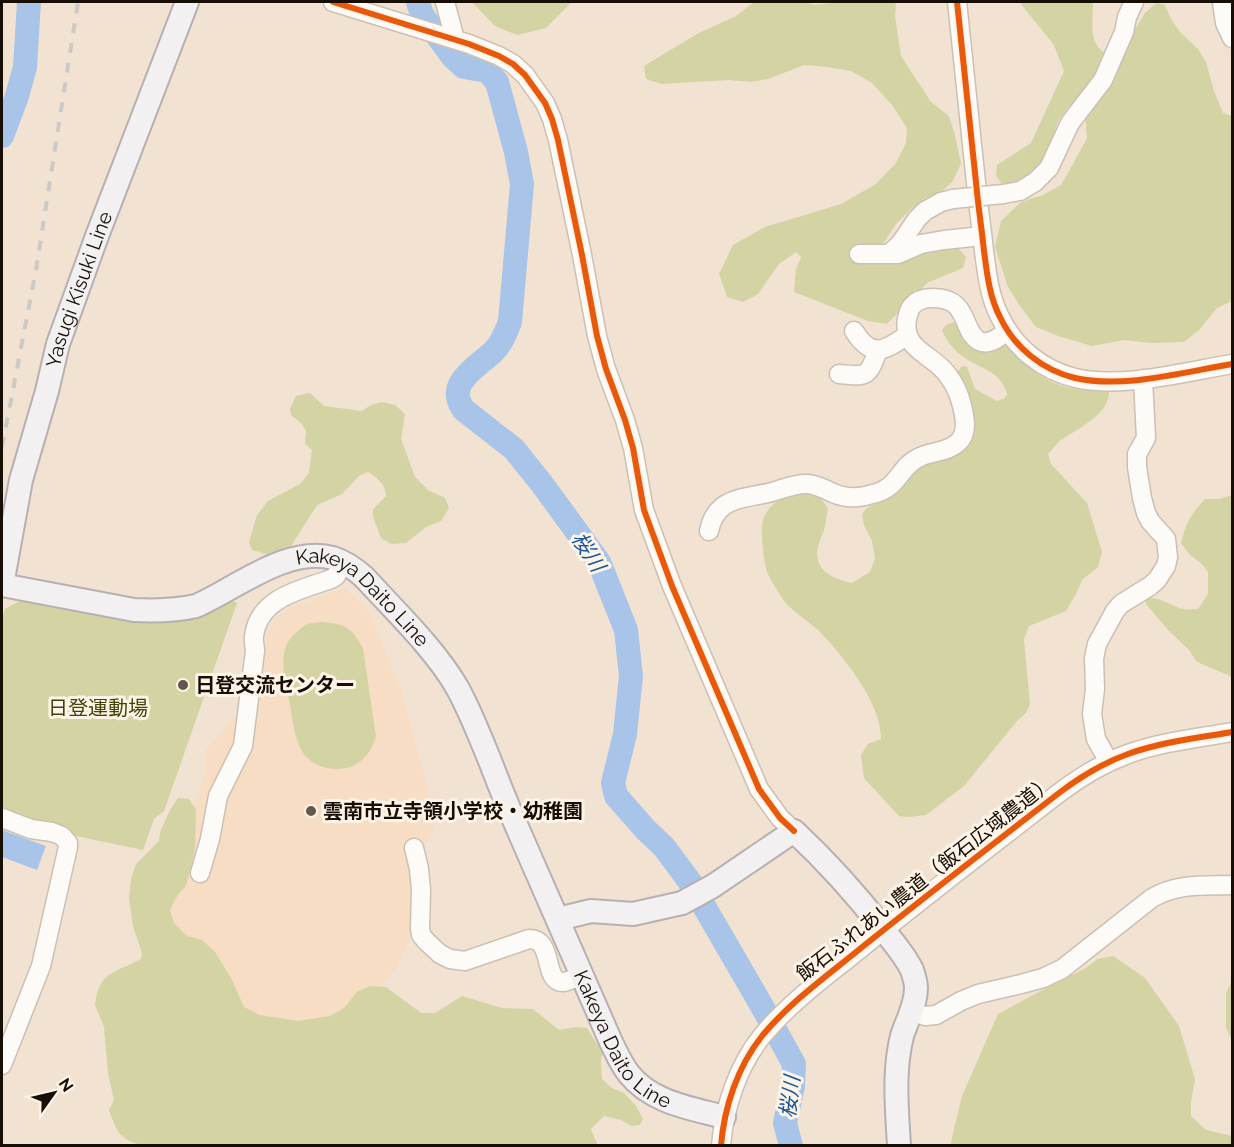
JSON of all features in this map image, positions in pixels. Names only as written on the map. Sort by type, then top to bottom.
[{"type":"main road","name":"Yasugi Kisuki Line","points":[[2,585],[11,479],[46,391],[58,344],[114,192],[187,2]]},
{"type":"main road","name":"Kakeya Daito Line","points":[[2,585],[134,610],[156,611],[196,606],[289,560],[320,556],[343,562],[354,569],[364,577],[442,665],[458,688],[581,974],[615,1050],[628,1073],[658,1097],[673,1104],[724,1117]]},
{"type":"main road","points":[[558,920],[591,911],[633,914],[682,903],[699,895],[794,831],[865,906],[904,956],[913,972],[916,992],[912,1012],[902,1036],[897,1073],[899,1146]]},
{"type":"street","points":[[333,2],[480,48],[513,64],[525,75],[545,103],[552,119],[560,152],[597,336],[633,448],[644,510],[672,586],[759,789],[780,818],[794,831]]},
{"type":"street","points":[[445,2],[452,38]]},
{"type":"street","points":[[957,2],[988,281],[1000,317],[1020,347],[1038,362],[1055,371],[1074,378],[1096,382],[1143,380],[1233,364]]},
{"type":"street","points":[[889,254],[900,244],[924,211],[953,198],[1020,191],[1035,182],[1049,168],[1070,123],[1103,80],[1134,2]]},
{"type":"street","points":[[1222,2],[1225,23],[1233,38]]},
{"type":"street","points":[[859,254],[898,254],[921,244],[982,236]]},
{"type":"street","points":[[710,531],[716,512],[732,500],[788,486],[809,484],[846,497],[874,494],[890,487],[911,462],[920,456],[948,449],[959,442],[965,431],[965,423],[958,390],[940,366],[915,347],[905,330],[908,313],[918,301],[925,298],[944,299],[957,306],[972,334],[978,340],[992,341],[1008,331]]},
{"type":"street","points":[[854,331],[864,344],[878,350],[888,348],[907,335]]},
{"type":"street","points":[[839,374],[863,375],[867,373],[878,350]]},
{"type":"street","points":[[1109,762],[1096,739],[1092,714],[1095,689],[1094,658],[1097,644],[1115,610],[1157,580],[1166,566],[1168,556],[1166,539],[1150,521],[1142,498],[1137,454],[1146,438],[1143,380]]},
{"type":"street","points":[[200,873],[210,839],[218,796],[243,746],[255,651],[254,636],[258,623],[275,601],[331,579],[336,576],[343,562]]},
{"type":"street","name":"飯石ふれあい農道（飯石広域農道）","points":[[721,1146],[724,1117],[746,1060],[763,1035],[818,982],[1067,787],[1091,771],[1145,748],[1233,732]]},
{"type":"street","points":[[2,818],[31,829],[52,832],[62,836],[68,843],[41,966],[2,1065]]},
{"type":"street","points":[[414,848],[419,869],[421,935],[440,954],[450,959],[465,961],[534,939],[541,943],[552,975],[556,980],[566,982],[581,974]]},
{"type":"street","points":[[912,1012],[925,1016],[936,1015],[978,994],[1043,978],[1062,969],[1152,898],[1163,892],[1182,886],[1233,885]]},
{"type":"shaded area","name":"雲南市立寺領小学校・幼稚園","points":[[345,588],[367,608],[401,689],[428,790],[434,832],[415,859],[418,896],[412,934],[395,970],[343,1036],[279,1040],[156,938],[174,858],[205,774],[205,751],[233,718],[258,722],[267,634],[276,619],[287,609]]},
{"type":"green space","points":[[473,2],[572,2],[546,28],[517,35],[495,26]]},
{"type":"green space","points":[[754,2],[802,2],[815,5],[840,2],[896,2],[895,16],[901,56],[931,102],[949,116],[961,164],[952,182],[941,192],[924,199],[910,210],[896,224],[877,250],[941,245],[958,248],[966,257],[963,268],[927,283],[887,324],[868,321],[794,292],[796,269],[801,257],[796,252],[779,264],[758,294],[743,302],[727,297],[719,274],[733,245],[765,227],[841,204],[876,184],[896,163],[906,143],[907,128],[892,105],[872,83],[851,71],[804,65],[768,79],[751,82],[729,80],[661,84],[646,79],[644,66],[697,34],[736,16]]},
{"type":"green space","points":[[1020,2],[1093,2],[1094,40],[1102,51],[1109,55],[1128,41],[1145,13],[1156,3],[1165,5],[1180,32],[1198,49],[1206,62],[1223,113],[1232,116],[1232,302],[1217,308],[1199,330],[1184,342],[1151,343],[1124,340],[1092,346],[1061,337],[1036,327],[1008,287],[995,247],[1001,221],[1021,202],[1043,195],[1061,185],[1087,138],[1085,114],[1078,104],[1069,106],[1057,124],[1053,138],[1034,171],[1020,181],[1002,184],[996,175],[997,165],[1031,143],[1064,71],[1054,45]]},
{"type":"green space","points":[[954,322],[961,324],[980,347],[1007,346],[1034,371],[1057,384],[1076,389],[1109,392],[1104,408],[1083,426],[1061,440],[1048,454],[1051,464],[1087,503],[1102,552],[1098,567],[1082,580],[1066,611],[1029,626],[1024,639],[1030,704],[1026,713],[964,786],[926,815],[899,816],[864,778],[861,755],[868,744],[881,739],[880,725],[868,695],[838,652],[818,630],[786,603],[773,583],[767,572],[765,560],[763,522],[770,507],[799,490],[818,495],[828,508],[825,527],[817,551],[820,565],[832,576],[852,583],[870,572],[875,558],[872,541],[864,525],[862,514],[867,508],[884,500],[907,482],[917,468],[962,445],[956,379],[958,371],[962,366],[967,367],[975,389],[997,401],[1005,398],[1007,394],[995,375],[962,356],[950,344],[942,330],[946,325]]},
{"type":"green space","points":[[310,393],[324,406],[362,411],[382,402],[395,405],[405,414],[401,439],[415,477],[428,490],[445,498],[449,508],[441,521],[426,527],[406,543],[391,544],[381,538],[373,517],[373,509],[386,496],[386,492],[380,482],[368,472],[359,476],[342,494],[317,505],[291,546],[266,554],[252,550],[249,542],[257,515],[268,501],[300,484],[309,473],[312,450],[305,444],[306,431],[301,423],[291,415],[290,409],[296,396]]},
{"type":"green space","points":[[1232,495],[1232,679],[1228,675],[1197,662],[1189,650],[1146,604],[1146,599],[1160,600],[1183,609],[1198,609],[1208,594],[1208,572],[1181,543],[1183,536],[1190,519],[1205,499],[1219,499]]},
{"type":"green space","name":"日登運動場","points":[[20,601],[180,617],[233,601],[237,603],[164,811],[154,819],[143,850],[71,835],[2,814],[2,619],[5,609]]},
{"type":"green space","points":[[322,622],[347,628],[355,635],[363,648],[376,737],[371,748],[358,763],[337,769],[315,763],[304,754],[294,730],[284,676],[284,657],[290,639],[305,625]]},
{"type":"green space","points":[[178,798],[189,799],[196,810],[195,850],[186,886],[177,896],[170,910],[174,923],[187,936],[202,940],[215,952],[231,978],[244,1007],[260,1015],[298,1021],[330,1016],[344,1008],[357,992],[370,986],[386,987],[421,1013],[435,1013],[462,996],[502,1008],[533,1009],[559,1030],[587,1028],[602,1052],[602,1079],[612,1088],[624,1093],[636,1106],[643,1119],[640,1125],[631,1126],[621,1120],[604,1116],[591,1129],[598,1146],[145,1146],[125,1138],[117,1130],[109,1110],[114,1100],[108,1073],[104,1027],[95,1005],[99,988],[107,976],[141,959],[142,953],[133,926],[129,899],[131,879],[136,864],[159,841],[160,832]]},
{"type":"green space","points":[[1113,956],[1145,978],[1179,1026],[1195,1079],[1191,1116],[1206,1130],[1232,1136],[1232,1145],[952,1145],[962,1096],[998,1014],[1086,968],[1097,959]]},
{"type":"green space","points":[[1232,980],[1232,1042],[1226,1027],[1226,994]]},
{"type":"water","points":[[2,830],[46,846],[37,870],[2,857]]},
{"type":"waterway","points":[[2,136],[25,67],[29,2]]},
{"type":"waterway","name":"桜川","points":[[418,2],[422,15],[453,57],[464,67],[487,71],[497,82],[522,184],[510,322],[497,348],[460,384],[459,400],[464,410],[514,449],[599,562],[626,630],[631,676],[625,734],[613,783],[616,796],[664,847],[690,882],[794,1064],[793,1086],[785,1123],[791,1146]]},
{"type":"railway","points":[[2,447],[36,270],[78,2]]},
{"type":"cycle path","points":[[333,2],[469,44],[499,56],[513,64],[525,75],[545,103],[558,140],[597,336],[633,448],[644,510],[672,586],[759,789],[780,818],[794,831]]},
{"type":"cycle path","points":[[957,2],[987,276],[996,309],[1013,338],[1030,356],[1051,369],[1075,378],[1094,381],[1133,381],[1232,364]]},
{"type":"cycle path","points":[[721,1146],[729,1102],[746,1060],[762,1036],[797,1000],[985,850],[1083,776],[1128,754],[1153,746],[1232,732]]},
{"type":"place","name":"日登交流センター","points":[[183,685]]},
{"type":"place","name":"雲南市立寺領小学校・幼稚園","points":[[311,811]]}]
